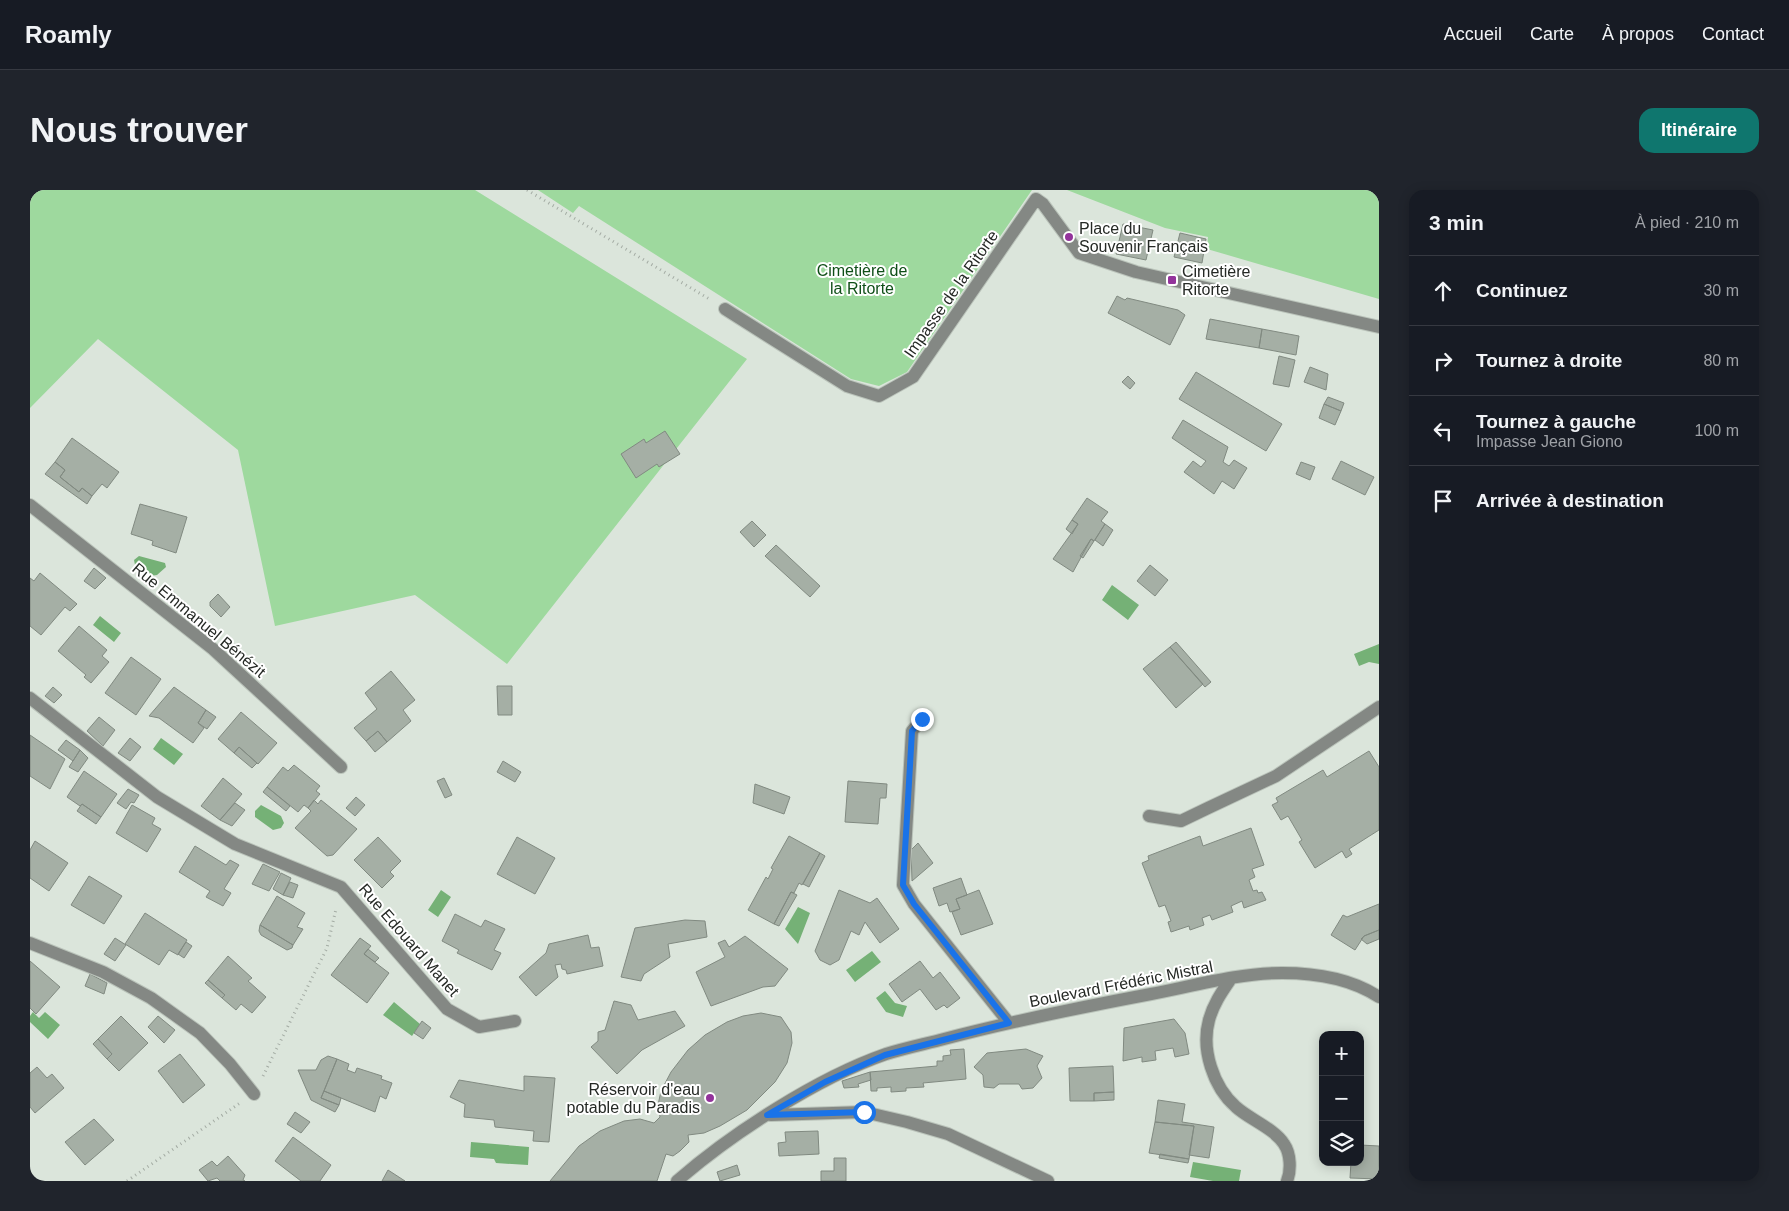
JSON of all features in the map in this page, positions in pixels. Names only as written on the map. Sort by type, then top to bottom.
[{"type":"street","name":"Impasse de la Ritorte","points":[[725,309],[847,386],[879,396],[913,377],[1036,199],[1043,204],[1079,253],[1136,272],[1379,327]]},
{"type":"street","name":"Rue Emmanuel Bénézit","points":[[30,505],[213,649],[341,767]]},
{"type":"street","name":"Rue Edouard Manet","points":[[30,698],[157,797],[235,844],[341,886],[447,1009],[479,1027],[515,1021]]},
{"type":"street","points":[[1149,816],[1181,821],[1217,804],[1276,776],[1379,707]]},
{"type":"street","points":[[922,719],[912,731],[903,885],[914,904],[1009,1023]]},
{"type":"street","points":[[30,943],[103,972],[151,998],[200,1033],[230,1064],[254,1094]]},
{"type":"street","name":"Boulevard Frédéric Mistral","points":[[677,1181],[707,1156],[767,1115],[825,1082],[885,1055],[1009,1023],[1230,980],[1280,973],[1312,974],[1337,978],[1364,988],[1379,997]]},
{"type":"street","name":"Boulevard Frédéric Mistral","points":[[1230,980],[1215,1003],[1208,1022],[1207,1044],[1210,1064],[1220,1088],[1236,1107],[1262,1124],[1284,1144],[1289,1159],[1287,1181]]},
{"type":"street","points":[[767,1115],[864,1112],[899,1120],[948,1134],[1048,1181]]},
{"type":"path","points":[[527,190],[725,309]]},
{"type":"path","points":[[127,1181],[254,1094],[327,948],[341,886]]},
{"type":"green space","points":[[30,190],[475,190],[747,359],[507,664],[415,595],[275,626],[238,450],[98,339],[30,408]]},
{"type":"green space","name":"Cimetière de la Ritorte","points":[[538,190],[1032,190],[907,372],[879,386],[851,379],[579,206],[573,213]]},
{"type":"green space","points":[[1067,190],[1379,190],[1379,299],[1207,249],[1208,237],[1165,228]]},
{"type":"shaded area","points":[[139,556],[165,563],[166,567],[157,575],[150,576],[135,565],[134,560]]},
{"type":"shaded area","points":[[1112,585],[1139,605],[1128,620],[1102,600]]},
{"type":"shaded area","points":[[100,616],[121,633],[114,642],[93,625]]},
{"type":"shaded area","points":[[1379,644],[1379,664],[1369,662],[1359,666],[1354,654]]},
{"type":"shaded area","points":[[161,738],[183,754],[174,765],[153,749]]},
{"type":"shaded area","points":[[261,805],[281,816],[284,823],[281,828],[273,830],[255,817],[255,811]]},
{"type":"shaded area","points":[[441,890],[451,897],[438,917],[428,910]]},
{"type":"shaded area","points":[[798,907],[810,913],[798,944],[785,929]]},
{"type":"shaded area","points":[[872,951],[881,962],[855,982],[846,970]]},
{"type":"shaded area","points":[[885,991],[895,1003],[907,1006],[903,1017],[886,1012],[876,998]]},
{"type":"shaded area","points":[[394,1002],[420,1024],[412,1036],[383,1015]]},
{"type":"shaded area","points":[[33,1012],[39,1018],[45,1012],[60,1025],[48,1039],[30,1022],[30,1016]]},
{"type":"shaded area","points":[[471,1142],[529,1147],[528,1165],[496,1163],[494,1159],[470,1157]]},
{"type":"shaded area","points":[[1193,1162],[1241,1170],[1239,1181],[1213,1181],[1190,1177]]},
{"type":"building","points":[[1123,224],[1153,230],[1146,260],[1116,254]]},
{"type":"building","points":[[1180,233],[1206,239],[1202,263],[1174,257]]},
{"type":"building","points":[[1117,296],[1125,300],[1127,298],[1178,310],[1185,315],[1170,345],[1108,313]]},
{"type":"building","points":[[1210,319],[1262,329],[1259,348],[1206,339]]},
{"type":"building","points":[[1262,329],[1299,336],[1296,355],[1259,348]]},
{"type":"building","points":[[1279,356],[1295,360],[1289,387],[1273,384]]},
{"type":"building","points":[[1310,367],[1328,374],[1326,390],[1304,382]]},
{"type":"building","points":[[1196,372],[1282,424],[1266,451],[1179,399]]},
{"type":"building","points":[[1128,376],[1135,383],[1130,389],[1122,382]]},
{"type":"building","points":[[1328,397],[1344,403],[1341,411],[1324,404]]},
{"type":"building","points":[[1324,404],[1341,411],[1335,425],[1319,418]]},
{"type":"building","points":[[1183,420],[1228,447],[1223,462],[1229,466],[1234,460],[1247,468],[1234,489],[1222,481],[1214,494],[1184,472],[1193,461],[1201,467],[1206,461],[1172,438]]},
{"type":"building","points":[[665,431],[680,454],[659,467],[657,464],[636,478],[621,454],[644,439],[646,443]]},
{"type":"building","points":[[72,438],[119,472],[107,488],[102,484],[92,496],[82,488],[79,492],[60,477],[65,470],[55,462]]},
{"type":"building","points":[[1341,461],[1374,477],[1365,495],[1332,479]]},
{"type":"building","points":[[55,462],[65,470],[60,477],[79,492],[82,488],[92,496],[87,504],[45,474]]},
{"type":"building","points":[[1301,462],[1315,467],[1310,480],[1296,474]]},
{"type":"building","points":[[1087,498],[1108,512],[1101,521],[1105,524],[1094,541],[1091,539],[1073,572],[1053,559],[1078,524],[1072,520]]},
{"type":"building","points":[[140,504],[187,517],[176,553],[152,545],[153,541],[131,534]]},
{"type":"building","points":[[1072,520],[1078,524],[1072,534],[1066,529]]},
{"type":"building","points":[[752,521],[766,535],[754,547],[740,532]]},
{"type":"building","points":[[1105,524],[1113,530],[1103,546],[1095,540]]},
{"type":"building","points":[[1091,539],[1094,541],[1083,558],[1080,556]]},
{"type":"building","points":[[776,545],[820,586],[810,597],[765,556]]},
{"type":"building","points":[[1150,565],[1168,580],[1155,596],[1137,581]]},
{"type":"building","points":[[94,568],[106,578],[95,589],[84,581]]},
{"type":"building","points":[[40,573],[77,604],[70,611],[65,607],[41,635],[30,626],[30,578],[34,581]]},
{"type":"building","points":[[218,594],[230,607],[221,617],[210,606],[210,602]]},
{"type":"building","points":[[79,626],[107,650],[102,656],[109,662],[91,683],[84,677],[86,675],[58,651]]},
{"type":"building","points":[[1176,642],[1211,682],[1205,687],[1170,647]]},
{"type":"building","points":[[1170,647],[1203,684],[1176,708],[1143,669]]},
{"type":"building","points":[[131,657],[161,679],[136,715],[105,693]]},
{"type":"building","points":[[391,671],[415,700],[403,710],[411,721],[387,742],[378,731],[366,741],[354,728],[377,709],[365,693]]},
{"type":"building","points":[[497,686],[512,686],[512,715],[498,715]]},
{"type":"building","points":[[53,687],[62,695],[54,703],[45,696]]},
{"type":"building","points":[[174,687],[206,710],[198,723],[204,728],[193,743],[159,718],[149,716]]},
{"type":"building","points":[[206,710],[216,717],[207,729],[198,723]]},
{"type":"building","points":[[241,712],[277,743],[258,764],[239,747],[234,753],[218,739]]},
{"type":"building","points":[[99,717],[115,730],[103,746],[87,731]]},
{"type":"building","points":[[378,731],[387,742],[375,752],[366,741]]},
{"type":"building","points":[[30,735],[65,759],[50,789],[30,776]]},
{"type":"building","points":[[130,738],[141,747],[130,761],[118,753]]},
{"type":"building","points":[[66,740],[80,750],[73,761],[58,750]]},
{"type":"building","points":[[239,747],[257,763],[252,768],[234,753]]},
{"type":"building","points":[[80,750],[88,758],[78,772],[69,767]]},
{"type":"building","points":[[1369,751],[1379,767],[1379,830],[1349,849],[1352,854],[1346,858],[1342,851],[1315,868],[1299,842],[1302,840],[1288,816],[1281,820],[1272,805],[1278,802],[1276,798],[1323,770],[1327,777]]},
{"type":"building","points":[[503,761],[521,772],[515,782],[497,772]]},
{"type":"building","points":[[294,765],[320,786],[316,791],[320,794],[308,808],[304,805],[298,812],[267,787],[283,767],[288,771]]},
{"type":"building","points":[[84,771],[117,794],[101,817],[82,804],[80,806],[67,797]]},
{"type":"building","points":[[223,778],[242,794],[220,820],[201,806]]},
{"type":"building","points":[[444,778],[452,795],[445,798],[437,781]]},
{"type":"building","points":[[848,781],[887,784],[886,798],[880,798],[878,824],[845,822]]},
{"type":"building","points":[[755,784],[790,797],[784,814],[753,803]]},
{"type":"building","points":[[267,787],[290,806],[286,811],[263,792]]},
{"type":"building","points":[[128,789],[139,795],[134,803],[131,802],[126,809],[117,803]]},
{"type":"building","points":[[356,797],[365,805],[355,816],[346,808]]},
{"type":"building","points":[[314,800],[318,804],[321,800],[357,829],[333,855],[327,856],[295,828],[311,811],[308,808]]},
{"type":"building","points":[[235,803],[245,810],[232,826],[220,820]]},
{"type":"building","points":[[82,804],[101,817],[96,824],[77,811]]},
{"type":"building","points":[[132,805],[155,818],[152,824],[161,829],[147,852],[116,833]]},
{"type":"building","points":[[1251,828],[1264,865],[1252,869],[1255,877],[1249,880],[1253,891],[1262,892],[1266,900],[1244,908],[1242,901],[1231,906],[1233,912],[1212,920],[1210,915],[1202,918],[1204,925],[1190,930],[1189,926],[1171,932],[1168,922],[1171,921],[1165,905],[1159,907],[1142,863],[1149,860],[1148,856],[1200,836],[1203,846]]},
{"type":"building","points":[[789,836],[820,853],[802,885],[799,883],[794,893],[791,892],[774,924],[748,910],[766,877],[768,879],[773,869],[771,868]]},
{"type":"building","points":[[378,837],[401,861],[390,872],[394,876],[382,888],[354,860]]},
{"type":"building","points":[[517,837],[555,858],[535,894],[497,874]]},
{"type":"building","points":[[35,841],[68,863],[49,891],[30,878],[30,850]]},
{"type":"building","points":[[918,843],[933,863],[912,881],[911,850]]},
{"type":"building","points":[[195,846],[226,865],[230,860],[239,865],[224,889],[231,893],[223,906],[206,897],[210,891],[179,872]]},
{"type":"building","points":[[820,853],[825,856],[809,887],[803,884]]},
{"type":"building","points":[[263,864],[280,872],[269,891],[252,884]]},
{"type":"building","points":[[281,873],[291,878],[283,895],[273,889]]},
{"type":"building","points":[[89,876],[122,896],[104,924],[71,905]]},
{"type":"building","points":[[961,878],[967,895],[956,899],[960,909],[950,912],[947,903],[939,906],[933,888]]},
{"type":"building","points":[[290,882],[298,885],[293,898],[283,895]]},
{"type":"building","points":[[839,890],[870,903],[877,898],[899,929],[880,943],[865,922],[859,935],[851,931],[839,960],[830,965],[820,960],[815,951]]},
{"type":"building","points":[[979,890],[993,924],[961,935],[952,912],[960,909],[956,899]]},
{"type":"building","points":[[791,892],[797,895],[779,926],[774,924]]},
{"type":"building","points":[[277,896],[305,913],[297,927],[303,929],[293,945],[260,925]]},
{"type":"building","points":[[1379,904],[1379,930],[1364,936],[1355,950],[1331,935],[1343,915],[1347,917]]},
{"type":"building","points":[[145,913],[187,940],[178,955],[169,950],[159,965],[125,944]]},
{"type":"building","points":[[455,914],[481,927],[485,920],[505,929],[494,950],[501,953],[492,970],[457,953],[459,950],[442,941]]},
{"type":"building","points":[[685,920],[705,921],[707,937],[668,944],[670,957],[644,974],[641,981],[621,977],[635,928]]},
{"type":"building","points":[[260,925],[293,945],[292,948],[287,950],[261,935],[259,931]]},
{"type":"building","points":[[1379,930],[1379,939],[1367,944],[1361,939],[1364,936]]},
{"type":"building","points":[[588,935],[591,948],[599,947],[603,966],[567,974],[566,970],[562,969],[561,964],[555,965],[558,977],[536,996],[519,977],[546,953],[549,944]]},
{"type":"building","points":[[745,936],[788,969],[775,986],[763,987],[711,1006],[696,972],[725,957],[718,943],[725,940],[729,947]]},
{"type":"building","points":[[115,938],[126,945],[115,961],[104,954]]},
{"type":"building","points":[[360,938],[371,946],[364,954],[389,973],[367,1003],[331,975]]},
{"type":"building","points":[[186,942],[192,946],[184,958],[178,954]]},
{"type":"building","points":[[368,949],[379,958],[375,962],[364,954]]},
{"type":"building","points":[[228,956],[252,978],[248,981],[266,997],[252,1013],[241,1004],[236,1010],[222,998],[225,995],[208,980]]},
{"type":"building","points":[[30,961],[60,987],[36,1014],[30,1008]]},
{"type":"building","points":[[920,961],[933,978],[940,972],[960,998],[947,1008],[944,1005],[936,1010],[920,989],[902,1002],[889,984]]},
{"type":"building","points":[[90,974],[107,983],[104,994],[85,986]]},
{"type":"building","points":[[208,980],[225,995],[222,998],[205,983]]},
{"type":"building","points":[[614,1001],[631,1005],[638,1020],[675,1011],[685,1026],[642,1050],[617,1074],[591,1047],[598,1041],[598,1032],[605,1030]]},
{"type":"building","name":"Réservoir d'eau potable du Paradis","points":[[761,1013],[781,1017],[791,1032],[792,1043],[787,1063],[775,1082],[747,1110],[704,1133],[688,1135],[689,1142],[680,1151],[673,1156],[666,1154],[657,1181],[550,1181],[579,1146],[600,1131],[624,1121],[640,1119],[654,1123],[660,1117],[658,1105],[661,1091],[671,1072],[688,1050],[705,1035],[727,1022],[743,1016]]},
{"type":"building","points":[[121,1016],[148,1043],[119,1071],[107,1059],[112,1054],[98,1039]]},
{"type":"building","points":[[158,1016],[175,1030],[164,1043],[148,1027]]},
{"type":"building","points":[[1174,1019],[1185,1033],[1189,1054],[1175,1057],[1173,1048],[1155,1051],[1156,1060],[1142,1062],[1142,1057],[1123,1061],[1124,1028]]},
{"type":"building","points":[[422,1021],[431,1028],[423,1039],[414,1033]]},
{"type":"building","points":[[98,1039],[112,1054],[107,1059],[93,1044]]},
{"type":"building","points":[[964,1049],[966,1079],[923,1083],[924,1087],[906,1088],[906,1091],[891,1092],[891,1087],[877,1088],[877,1091],[871,1091],[870,1072],[937,1066],[937,1061],[943,1061],[943,1056],[951,1055],[950,1050]]},
{"type":"building","points":[[1026,1049],[1043,1056],[1037,1066],[1042,1078],[1033,1088],[1022,1089],[1019,1084],[999,1084],[994,1088],[984,1087],[983,1075],[974,1067],[987,1053]]},
{"type":"building","points":[[180,1054],[205,1085],[183,1103],[158,1071]]},
{"type":"building","points":[[328,1056],[337,1059],[321,1098],[339,1105],[335,1112],[311,1100],[298,1070],[316,1070],[321,1060]]},
{"type":"building","points":[[337,1059],[349,1064],[347,1070],[355,1073],[357,1068],[382,1076],[381,1079],[392,1083],[386,1099],[380,1096],[375,1112],[324,1091]]},
{"type":"building","points":[[1113,1066],[1114,1092],[1094,1093],[1094,1101],[1070,1101],[1069,1068]]},
{"type":"building","points":[[37,1067],[47,1078],[52,1074],[64,1088],[35,1113],[30,1107],[30,1073]]},
{"type":"building","points":[[870,1072],[871,1080],[858,1084],[859,1087],[844,1088],[842,1081]]},
{"type":"building","points":[[524,1076],[555,1078],[549,1142],[533,1141],[534,1131],[495,1127],[494,1120],[464,1117],[465,1104],[450,1097],[459,1080],[524,1091]]},
{"type":"building","points":[[324,1091],[341,1098],[339,1105],[321,1098]]},
{"type":"building","points":[[1114,1092],[1114,1100],[1094,1101],[1094,1093]]},
{"type":"building","points":[[1158,1100],[1185,1104],[1182,1122],[1214,1127],[1209,1158],[1189,1155],[1194,1126],[1155,1122]]},
{"type":"building","points":[[295,1112],[310,1122],[301,1133],[287,1124]]},
{"type":"building","points":[[94,1119],[114,1140],[85,1165],[65,1142]]},
{"type":"building","points":[[1155,1122],[1194,1126],[1189,1159],[1149,1153]]},
{"type":"building","points":[[818,1131],[819,1154],[779,1156],[778,1143],[786,1142],[785,1132]]},
{"type":"building","points":[[293,1137],[331,1165],[320,1181],[301,1181],[275,1161]]},
{"type":"building","points":[[1364,1145],[1379,1146],[1379,1179],[1350,1178],[1351,1166],[1364,1166]]},
{"type":"building","points":[[1160,1154],[1189,1159],[1188,1163],[1159,1158]]},
{"type":"building","points":[[228,1156],[245,1175],[243,1180],[245,1181],[220,1181],[217,1178],[208,1181],[199,1170],[212,1161],[217,1166]]},
{"type":"building","points":[[834,1158],[846,1158],[846,1181],[821,1181],[821,1171],[834,1171]]},
{"type":"building","points":[[737,1165],[740,1175],[720,1181],[717,1172]]},
{"type":"building","points":[[388,1170],[405,1181],[382,1181]]},
{"type":"place","name":"Place du Souvenir Français","points":[[1069,237]]},
{"type":"place","name":"Cimetière Ritorte","points":[[1172,280]]},
{"type":"place","name":"Réservoir d'eau potable du Paradis","points":[[710,1098]]},
{"type":"route","points":[[864,1112],[767,1115],[825,1082],[885,1055],[1009,1023],[914,904],[903,885],[912,731],[922,719]]}]
